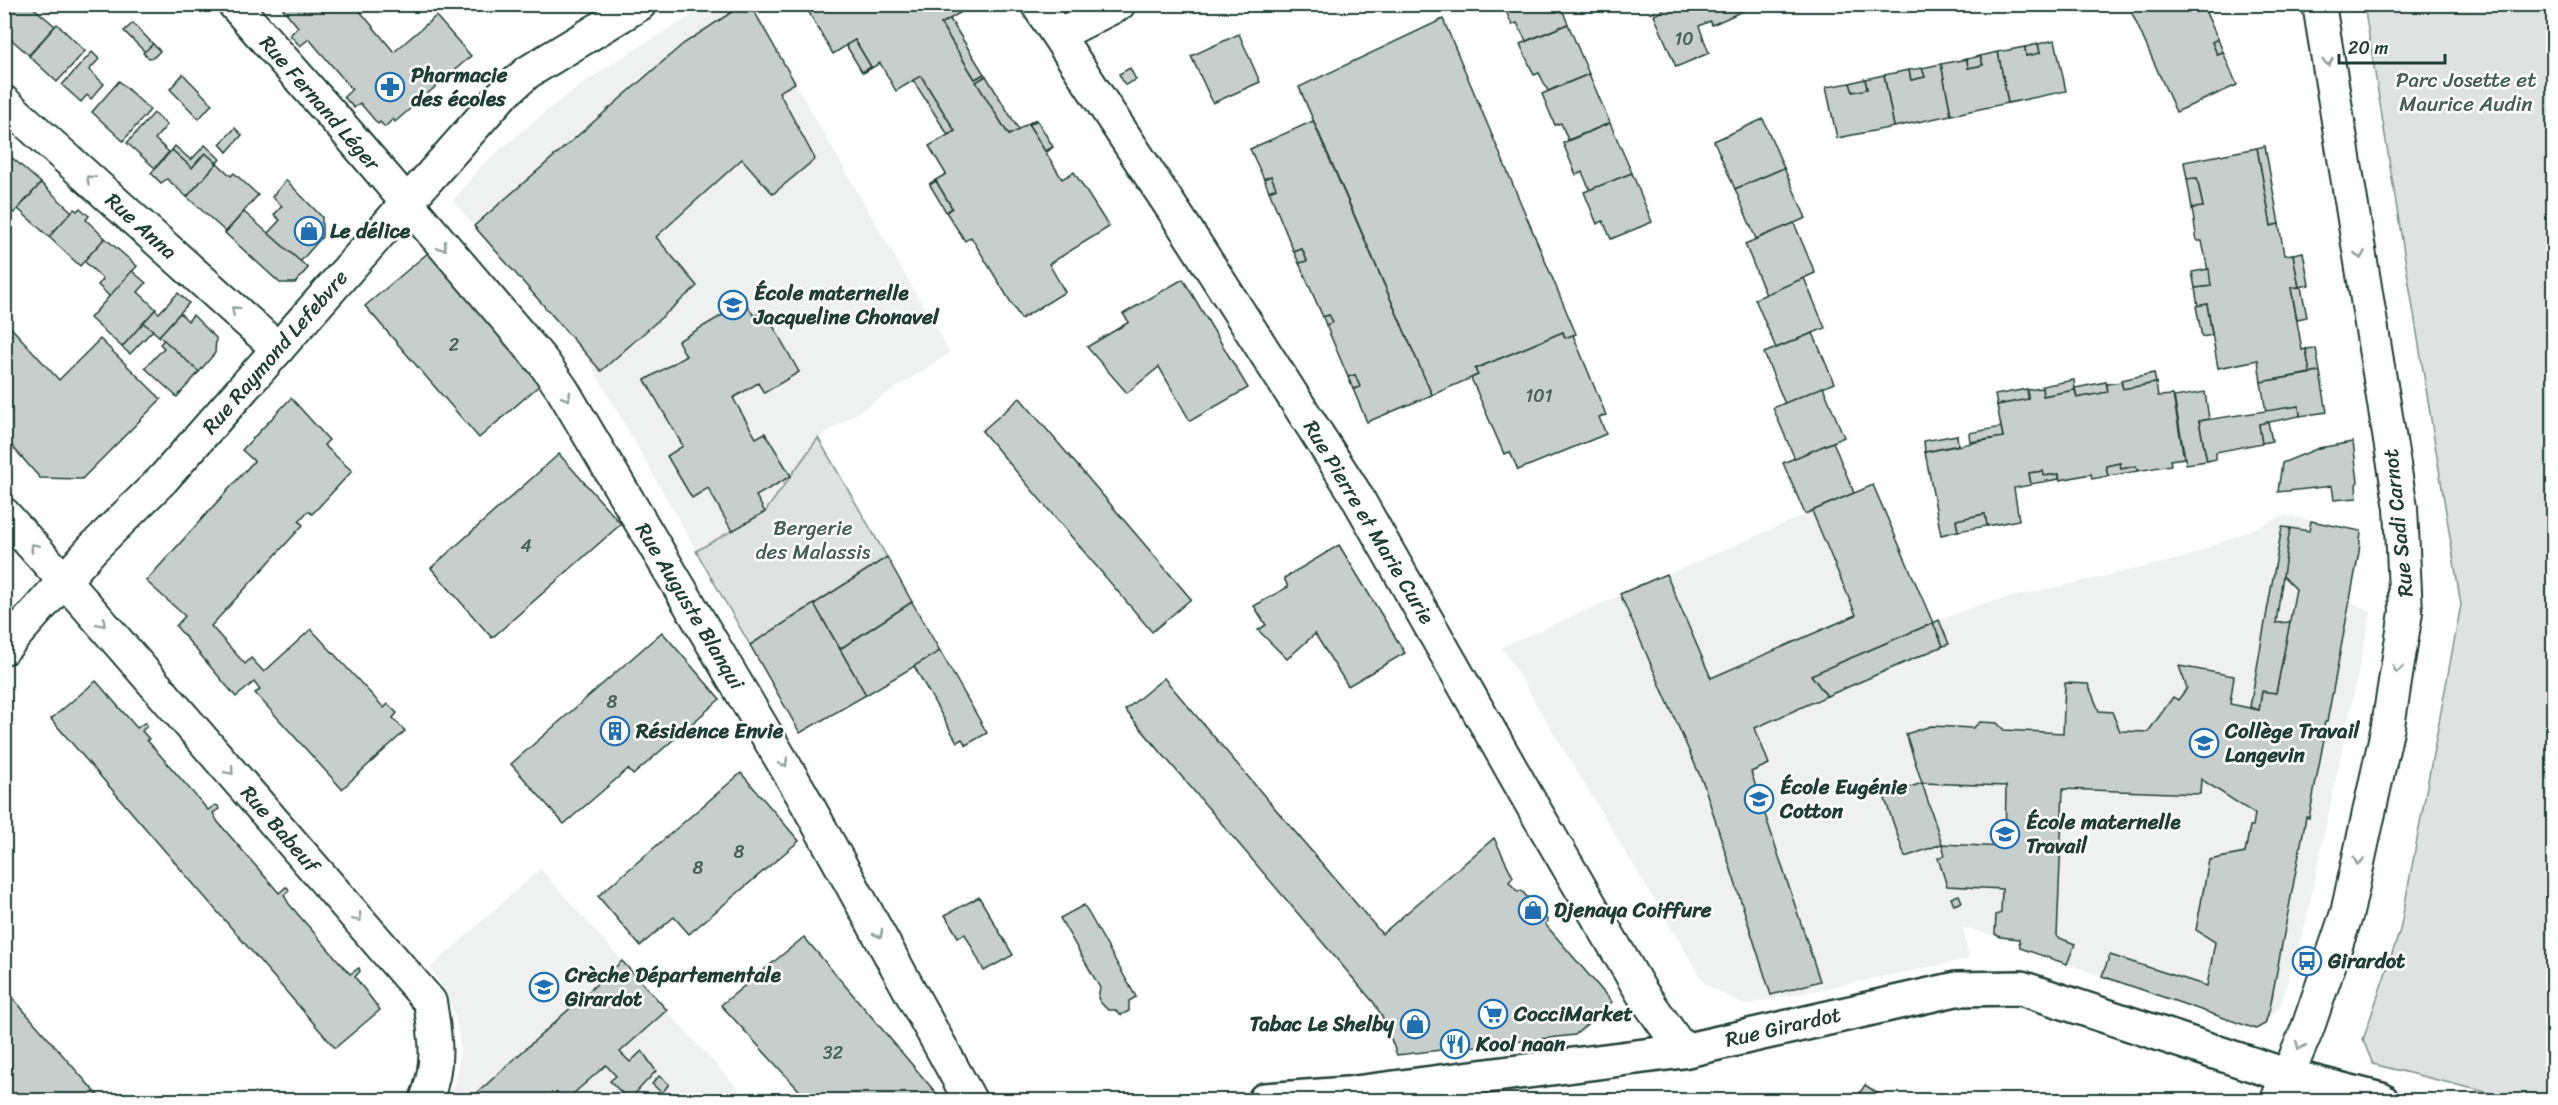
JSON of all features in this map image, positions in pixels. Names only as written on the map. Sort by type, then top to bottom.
[{"type":"street","name":"Rue Fernand Léger","points":[[234,4],[406,202]]},
{"type":"street","name":"Rue Raymond Lefebvre","points":[[4,648],[63,580],[163,479],[501,96],[528,72],[640,4]]},
{"type":"street","name":"Rue Pierre et Marie Curie","points":[[1037,4],[1193,240],[1353,490],[1642,993],[1683,1051]]},
{"type":"street","points":[[1058,35],[1119,4]]},
{"type":"street","name":"Rue Sadi Carnot","points":[[2283,1088],[2307,1030],[2347,913],[2388,726],[2406,612],[2401,508],[2319,4]]},
{"type":"street","name":"Rue Anna","points":[[4,102],[278,349]]},
{"type":"street","name":"Rue Auguste Blanqui","points":[[406,202],[543,362],[562,389],[801,793],[970,1101]]},
{"type":"street","name":"Rue Babeuf","points":[[4,514],[430,1002],[437,1043],[435,1079],[426,1101]]},
{"type":"street","name":"Rue Girardot","points":[[1265,1101],[1347,1094],[1683,1051],[1956,988],[2021,988],[2283,1088],[2381,1101]]},
{"type":"shaded area","name":"École maternelle Jacqueline Chonavel","points":[[708,5],[750,5],[950,353],[818,438],[887,557],[750,645],[587,358],[453,201],[480,167],[555,104],[610,65]]},
{"type":"shaded area","points":[[1873,485],[1933,622],[1982,604],[2184,558],[2286,515],[2361,531],[2350,601],[2371,612],[2306,921],[2281,1004],[2265,1024],[2256,1029],[2020,948],[2018,939],[1963,928],[1969,959],[1744,1005],[1705,984],[1502,647]]},
{"type":"shaded area","name":"Crèche Départementale Girardot","points":[[540,869],[748,1100],[450,1100],[458,1074],[460,1045],[455,1016],[447,995],[430,968]]},
{"type":"green space","name":"Parc Josette et Maurice Audin","points":[[2364,5],[2553,5],[2553,1100],[2518,1100],[2373,1064],[2363,1040],[2400,930],[2461,605]]},
{"type":"green space","name":"Bergerie des Malassis","points":[[818,438],[887,557],[750,645],[696,551],[765,512]]},
{"type":"building","points":[[4,4],[17,4],[4,19]]},
{"type":"building","points":[[17,4],[29,4],[55,26],[29,55],[4,33],[4,19]]},
{"type":"building","points":[[279,4],[354,4],[394,52],[436,16],[471,56],[395,122],[393,119],[385,127],[380,122],[378,124],[360,103],[354,108],[344,97],[352,89],[309,39],[300,46],[290,35],[298,27]]},
{"type":"building","points":[[744,4],[750,4],[795,83],[779,92],[815,159],[773,194],[742,159],[656,237],[697,286],[601,371],[474,226],[683,44]]},
{"type":"building","points":[[804,4],[955,4],[959,12],[968,7],[941,24],[975,79],[984,74],[986,76],[976,82],[1009,135],[1036,119],[1029,125],[1045,151],[1053,147],[1046,153],[1062,179],[1074,172],[1109,227],[1049,264],[1065,292],[1021,319],[971,237],[965,241],[946,212],[952,208],[936,181],[929,184],[946,174],[929,146],[955,131],[921,76],[896,91],[880,63],[863,73],[871,67],[855,40],[833,54]]},
{"type":"building","points":[[1503,4],[1560,4],[1568,24],[1526,41],[1517,23],[1512,25]]},
{"type":"building","points":[[1660,4],[1758,4],[1712,25],[1710,21],[1699,26],[1709,53],[1676,67],[1654,15],[1663,11]]},
{"type":"building","points":[[2128,4],[2202,4],[2218,39],[2212,42],[2217,54],[2223,52],[2237,85],[2176,112]]},
{"type":"building","points":[[950,19],[984,74],[975,79],[941,24]]},
{"type":"building","points":[[1443,19],[1576,334],[1565,338],[1563,332],[1475,369],[1478,375],[1432,395],[1299,87]]},
{"type":"building","points":[[133,23],[153,44],[145,52],[124,31]]},
{"type":"building","points":[[57,24],[85,51],[57,82],[29,56]]},
{"type":"building","points":[[1568,24],[1589,74],[1548,91],[1539,73],[1534,75],[1520,44]]},
{"type":"building","points":[[1239,34],[1260,82],[1213,103],[1191,56]]},
{"type":"building","points":[[2218,39],[2223,52],[2217,54],[2212,42]]},
{"type":"building","points":[[855,40],[871,67],[862,72],[846,45]]},
{"type":"building","points":[[2055,40],[2066,91],[2008,103],[1998,52],[2025,47],[2026,56],[2040,53],[2038,44]]},
{"type":"building","points":[[153,44],[160,51],[154,57],[149,58],[143,53]]},
{"type":"building","points":[[2038,44],[2040,53],[2026,56],[2025,47]]},
{"type":"building","points":[[92,52],[99,59],[89,70],[104,84],[91,99],[87,95],[81,102],[62,85]]},
{"type":"building","points":[[1998,52],[2008,103],[1951,115],[1941,64],[1967,59],[1968,68],[1983,65],[1980,56]]},
{"type":"building","points":[[1980,56],[1983,65],[1968,68],[1967,59]]},
{"type":"building","points":[[1941,64],[1951,115],[1894,127],[1884,75],[1909,70],[1911,80],[1925,77],[1922,68]]},
{"type":"building","points":[[1130,68],[1136,80],[1125,85],[1119,74]]},
{"type":"building","points":[[1922,68],[1925,77],[1911,80],[1909,70]]},
{"type":"building","points":[[183,74],[212,104],[199,119],[170,89]]},
{"type":"building","points":[[1589,74],[1610,123],[1568,140],[1561,123],[1555,125],[1542,94]]},
{"type":"building","points":[[1884,75],[1894,127],[1837,138],[1826,87],[1850,83],[1853,92],[1867,89],[1865,79]]},
{"type":"building","points":[[921,76],[955,131],[948,135],[913,80]]},
{"type":"building","points":[[986,76],[1019,130],[1009,135],[976,82]]},
{"type":"building","points":[[1865,79],[1867,89],[1853,92],[1850,83]]},
{"type":"building","points":[[119,81],[150,110],[123,141],[92,112]]},
{"type":"building","points":[[154,113],[167,125],[155,139],[169,152],[155,168],[127,143]]},
{"type":"building","points":[[1763,119],[1784,168],[1735,189],[1714,141]]},
{"type":"building","points":[[1037,120],[1053,147],[1045,151],[1029,125]]},
{"type":"building","points":[[1313,121],[1432,395],[1367,422],[1353,389],[1360,387],[1355,375],[1348,377],[1326,325],[1333,322],[1329,315],[1323,317],[1299,263],[1307,261],[1302,249],[1294,252],[1269,191],[1276,188],[1271,176],[1264,179],[1250,149]]},
{"type":"building","points":[[1610,123],[1632,173],[1590,190],[1582,172],[1576,175],[1563,143]]},
{"type":"building","points":[[235,128],[242,135],[227,152],[220,144]]},
{"type":"building","points":[[205,145],[220,159],[217,163],[205,153],[192,168],[172,150],[175,146],[191,160]]},
{"type":"building","points":[[2265,146],[2279,224],[2271,226],[2257,148]]},
{"type":"building","points":[[2257,148],[2271,226],[2279,224],[2284,255],[2293,254],[2299,287],[2291,288],[2302,350],[2306,349],[2310,373],[2261,382],[2258,360],[2218,368],[2207,304],[2198,306],[2195,288],[2211,286],[2202,241],[2197,241],[2192,208],[2203,207],[2197,178],[2187,179],[2184,162]]},
{"type":"building","points":[[172,150],[192,168],[205,153],[217,163],[187,197],[167,179],[161,183],[151,173]]},
{"type":"building","points":[[9,155],[41,183],[14,213],[4,205],[4,160]]},
{"type":"building","points":[[217,163],[231,176],[234,173],[258,195],[226,232],[187,197]]},
{"type":"building","points":[[1784,168],[1806,218],[1756,239],[1735,189]]},
{"type":"building","points":[[1632,173],[1652,222],[1611,239],[1603,221],[1597,224],[1584,192]]},
{"type":"building","points":[[1271,176],[1276,188],[1269,191],[1264,179]]},
{"type":"building","points":[[2197,178],[2203,207],[2192,208],[2187,179]]},
{"type":"building","points":[[286,180],[322,217],[322,237],[300,262],[268,233],[280,220],[274,215],[282,206],[272,197]]},
{"type":"building","points":[[936,181],[952,208],[946,212],[930,185]]},
{"type":"building","points":[[41,183],[72,212],[49,237],[18,209]]},
{"type":"building","points":[[80,208],[89,216],[86,220],[105,238],[80,266],[49,237],[74,209],[77,211]]},
{"type":"building","points":[[244,212],[308,268],[295,283],[280,283],[225,233]]},
{"type":"building","points":[[1794,223],[1815,273],[1766,295],[1745,244]]},
{"type":"building","points":[[105,238],[137,266],[110,297],[98,285],[103,279],[84,261]]},
{"type":"building","points":[[1302,249],[1307,261],[1299,263],[1294,252]]},
{"type":"building","points":[[429,252],[542,383],[479,438],[365,306]]},
{"type":"building","points":[[2303,252],[2309,285],[2299,287],[2293,254]]},
{"type":"building","points":[[2209,269],[2211,286],[2195,288],[2192,272]]},
{"type":"building","points":[[132,271],[146,283],[138,292],[156,309],[122,347],[90,318]]},
{"type":"building","points":[[1804,278],[1825,328],[1776,348],[1755,299]]},
{"type":"building","points":[[1183,279],[1248,388],[1190,421],[1159,367],[1127,393],[1087,347],[1129,322],[1123,314]]},
{"type":"building","points":[[2301,287],[2307,317],[2297,319],[2291,288]]},
{"type":"building","points":[[178,293],[189,303],[159,336],[143,323],[155,310],[159,313]]},
{"type":"building","points":[[745,302],[754,316],[764,310],[799,372],[764,393],[758,383],[733,398],[756,438],[765,433],[791,476],[756,496],[765,512],[732,531],[708,488],[692,498],[667,456],[683,446],[645,380],[686,356],[678,341]]},
{"type":"building","points":[[2207,304],[2212,335],[2202,337],[2196,306]]},
{"type":"building","points":[[180,313],[188,321],[193,315],[216,338],[215,353],[199,372],[159,336]]},
{"type":"building","points":[[1329,315],[1333,322],[1326,325],[1323,317]]},
{"type":"building","points":[[4,320],[59,380],[100,339],[161,399],[82,479],[40,478],[4,437]]},
{"type":"building","points":[[143,323],[153,330],[130,354],[122,347]]},
{"type":"building","points":[[1563,332],[1565,338],[1573,335],[1606,415],[1599,417],[1606,434],[1518,470],[1510,452],[1504,454],[1471,378],[1478,375],[1475,369]]},
{"type":"building","points":[[1813,333],[1834,383],[1785,404],[1764,353]]},
{"type":"building","points":[[164,340],[199,372],[177,397],[145,368],[164,348],[160,344]]},
{"type":"building","points":[[2316,348],[2320,372],[2310,373],[2306,349]]},
{"type":"building","points":[[2320,372],[2327,412],[2300,416],[2299,406],[2266,412],[2261,382]]},
{"type":"building","points":[[2154,373],[2156,383],[2123,389],[2121,380]]},
{"type":"building","points":[[1355,375],[1360,387],[1353,389],[1348,377]]},
{"type":"building","points":[[2074,380],[2075,390],[2043,396],[2042,386]]},
{"type":"building","points":[[2106,382],[2108,392],[2077,398],[2075,388]]},
{"type":"building","points":[[2121,382],[2123,389],[2156,383],[2158,396],[2173,395],[2184,458],[2170,460],[2171,465],[2138,471],[2136,466],[2121,469],[2120,463],[2106,466],[2108,476],[2092,479],[2091,474],[2060,480],[2059,474],[2044,476],[2043,471],[2029,473],[2031,485],[2014,488],[2019,520],[1987,526],[1985,514],[1956,520],[1958,531],[1941,535],[1925,452],[2003,437],[1997,405],[2028,399],[2027,390],[2042,388],[2043,396],[2075,390],[2077,398],[2108,392],[2107,384]]},
{"type":"building","points":[[1823,387],[1844,437],[1795,459],[1773,408]]},
{"type":"building","points":[[2027,389],[2028,399],[1997,405],[1995,395]]},
{"type":"building","points":[[2205,392],[2209,419],[2199,421],[2207,461],[2186,464],[2174,397]]},
{"type":"building","points":[[291,398],[329,440],[324,445],[352,471],[312,514],[308,511],[299,521],[303,525],[211,626],[245,664],[251,658],[264,672],[311,629],[384,708],[388,704],[397,713],[393,718],[405,731],[342,789],[255,693],[260,690],[254,682],[236,697],[176,626],[185,616],[146,581],[254,461],[242,450]]},
{"type":"building","points":[[1020,398],[1191,599],[1152,632],[982,431]]},
{"type":"building","points":[[2299,406],[2300,416],[2259,424],[2262,443],[2216,452],[2216,459],[2207,461],[2199,421]]},
{"type":"building","points":[[2268,422],[2272,441],[2262,443],[2259,424]]},
{"type":"building","points":[[2001,427],[2003,437],[1970,442],[1969,433]]},
{"type":"building","points":[[1957,435],[1958,445],[1925,452],[1924,441]]},
{"type":"building","points":[[1833,442],[1854,493],[1805,514],[1783,463]]},
{"type":"building","points":[[2353,442],[2358,482],[2356,484],[2357,498],[2334,500],[2332,486],[2278,492],[2282,463],[2319,448]]},
{"type":"building","points":[[559,454],[621,524],[492,638],[431,568]]},
{"type":"building","points":[[2120,463],[2121,469],[2136,466],[2138,471],[2108,476],[2106,466]]},
{"type":"building","points":[[2043,471],[2044,476],[2059,474],[2059,479],[2031,484],[2029,473]]},
{"type":"building","points":[[1873,485],[1933,623],[1811,675],[1827,696],[1755,728],[1769,764],[1751,772],[1820,981],[1771,995],[1704,785],[1620,594],[1666,574],[1711,678],[1856,615],[1812,511]]},
{"type":"building","points":[[1985,514],[1987,526],[1958,531],[1956,520]]},
{"type":"building","points":[[2311,521],[2361,531],[2327,722],[2325,722],[2321,739],[2324,739],[2309,818],[2306,817],[2265,1024],[2256,1029],[2102,976],[2110,955],[2207,986],[2215,942],[2196,930],[2209,860],[2245,853],[2250,826],[2253,826],[2255,814],[2201,779],[2200,794],[2063,789],[2057,937],[2075,944],[2067,964],[2020,948],[2019,939],[2000,937],[1995,934],[1996,915],[2001,913],[2002,889],[1947,886],[1938,858],[1945,855],[1942,844],[2005,847],[2006,786],[1922,783],[1906,734],[1931,726],[1973,728],[1980,722],[1997,723],[2004,730],[2063,733],[2065,683],[2088,684],[2099,711],[2112,712],[2120,731],[2148,732],[2173,697],[2178,700],[2187,688],[2179,666],[2234,676],[2230,704],[2259,710],[2262,691],[2276,693],[2296,589],[2281,574],[2290,528],[2309,531]]},
{"type":"building","points":[[2282,527],[2290,528],[2276,623],[2290,622],[2276,693],[2262,691],[2259,710],[2250,707]]},
{"type":"building","points":[[1339,545],[1405,653],[1348,686],[1315,634],[1287,659],[1258,630],[1266,625],[1254,606],[1288,587],[1284,578]]},
{"type":"building","points":[[887,557],[912,602],[840,649],[814,604]]},
{"type":"building","points":[[912,602],[940,651],[866,695],[840,649]]},
{"type":"building","points":[[814,604],[866,695],[800,733],[750,645]]},
{"type":"building","points":[[1939,620],[1949,644],[1943,646],[1933,623]]},
{"type":"building","points":[[1933,623],[1943,646],[1827,696],[1811,675]]},
{"type":"building","name":"Résidence Envie","points":[[662,632],[720,699],[633,775],[628,769],[564,824],[511,764]]},
{"type":"building","points":[[940,651],[987,733],[966,745],[962,739],[957,742],[914,666]]},
{"type":"building","points":[[1164,678],[1382,934],[1494,838],[1513,877],[1509,882],[1518,892],[1521,890],[1548,921],[1545,924],[1612,1002],[1575,1035],[1397,1055],[1383,1018],[1374,1003],[1125,710]]},
{"type":"building","points":[[96,681],[137,728],[146,723],[147,726],[142,731],[149,739],[147,740],[208,810],[215,805],[218,806],[219,809],[213,813],[218,822],[279,893],[286,887],[288,888],[289,891],[284,895],[289,904],[350,974],[359,968],[360,971],[355,977],[380,1010],[335,1048],[51,719]]},
{"type":"building","name":"Résidence Envie","points":[[741,773],[799,841],[689,934],[674,917],[640,946],[598,896]]},
{"type":"building","points":[[1922,783],[1942,844],[1905,857],[1884,796]]},
{"type":"building","points":[[1959,895],[1962,902],[1954,905],[1951,898]]},
{"type":"building","points":[[979,897],[1013,955],[984,971],[965,934],[958,937],[945,915]]},
{"type":"building","points":[[1084,905],[1136,997],[1129,1001],[1129,1011],[1121,1015],[1115,1010],[1108,1010],[1101,1003],[1098,998],[1100,988],[1060,918]]},
{"type":"building","points":[[804,937],[942,1100],[808,1100],[721,1005]]},
{"type":"building","points":[[2307,947],[2314,950],[2307,969],[2300,967]]},
{"type":"building","points":[[622,961],[667,1010],[620,1052],[630,1062],[642,1051],[656,1071],[629,1100],[610,1081],[616,1076],[606,1065],[566,1100],[482,1100],[476,1094]]},
{"type":"building","points":[[4,988],[102,1100],[24,1100],[19,1095],[13,1100],[4,1100],[12,1094],[6,1087],[9,1084],[4,1079]]},
{"type":"building","points":[[659,1076],[669,1084],[662,1093],[652,1084]]},
{"type":"building","points":[[1865,1085],[1888,1100],[1855,1100]]},
{"type":"place","name":"Pharmacie des écoles","points":[[390,87]]},
{"type":"place","name":"Le délice","points":[[309,231]]},
{"type":"place","name":"École maternelle Jacqueline Chonavel","points":[[733,305]]},
{"type":"place","name":"Résidence Envie","points":[[615,731]]},
{"type":"place","name":"Collège Travail Langevin","points":[[2204,743]]},
{"type":"place","name":"École Eugénie Cotton","points":[[1759,799]]},
{"type":"place","name":"École maternelle Travail","points":[[2005,834]]},
{"type":"place","name":"Djenaya Coiffure","points":[[1533,910]]},
{"type":"place","name":"Girardot","points":[[2307,961]]},
{"type":"place","name":"Crèche Départementale Girardot","points":[[544,987]]},
{"type":"place","name":"CocciMarket","points":[[1493,1014]]},
{"type":"place","name":"Tabac Le Shelby","points":[[1415,1024]]},
{"type":"place","name":"Kool naan","points":[[1455,1044]]}]
